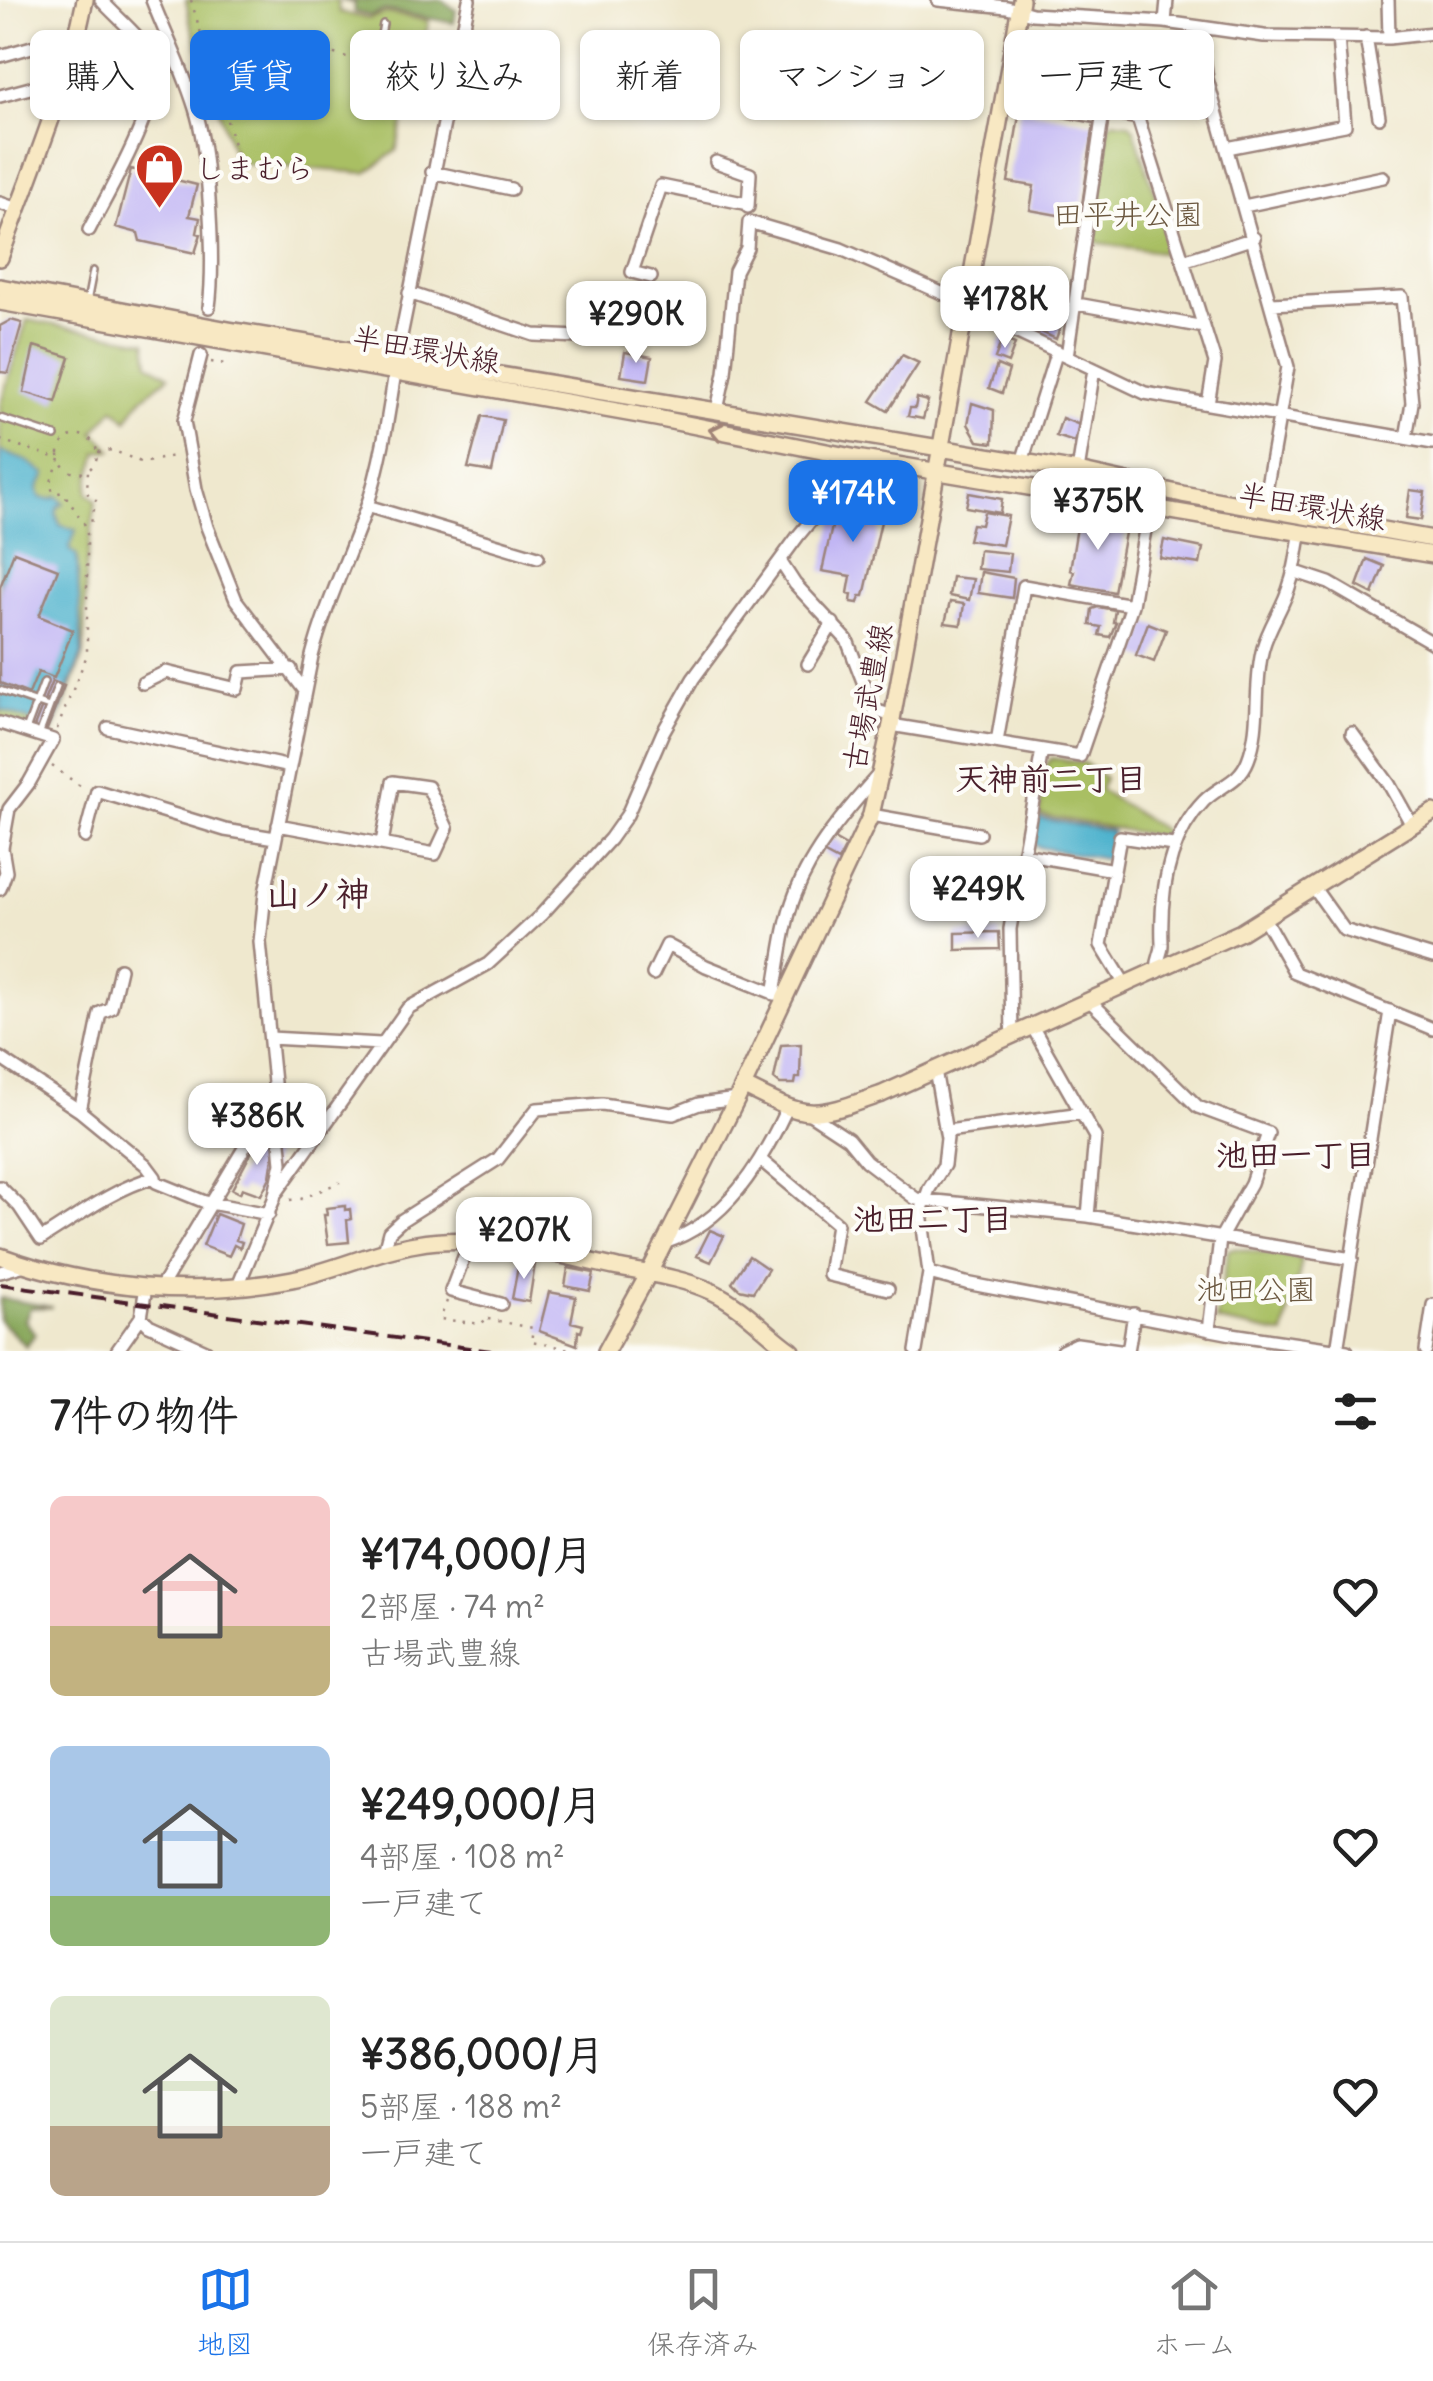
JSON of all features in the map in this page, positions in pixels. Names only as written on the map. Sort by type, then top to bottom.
[{"type":"main road","points":[[79,30],[85,0]]},
{"type":"main road","name":"古場武豊線","points":[[1016,30],[1020,5]]},
{"type":"main road","name":"古場武豊線","points":[[606,1351],[740,1092],[779,996],[870,815],[892,720],[1004,100]]},
{"type":"main road","points":[[0,258],[49,120]]},
{"type":"main road","name":"半田環状線","points":[[0,287],[862,459],[1433,555]]},
{"type":"main road","name":"半田環状線","points":[[0,302],[717,410],[1433,538]]},
{"type":"main road","points":[[740,1092],[810,1114],[833,1111],[935,1070],[1158,972],[1264,918],[1433,812]]},
{"type":"main road","points":[[0,1256],[82,1280],[154,1287],[238,1286],[292,1279],[416,1244],[470,1241],[691,1283],[734,1304],[792,1351]]},
{"type":"street","points":[[89,230],[126,160],[153,91],[155,71],[150,54],[101,0]]},
{"type":"street","points":[[152,0],[198,116],[210,266],[209,307]]},
{"type":"street","points":[[463,30],[469,0]]},
{"type":"street","points":[[938,0],[1020,5],[1264,36],[1389,38],[1433,33]]},
{"type":"street","points":[[1166,22],[1167,0]]},
{"type":"street","points":[[1388,0],[1389,38]]},
{"type":"street","points":[[1200,28],[1204,66],[1288,368],[1264,508]]},
{"type":"street","points":[[1227,148],[1345,125],[1338,37]]},
{"type":"street","points":[[1366,37],[1379,116]]},
{"type":"street","points":[[0,56],[30,48]]},
{"type":"street","points":[[0,96],[30,88]]},
{"type":"street","points":[[238,1286],[269,1214],[282,1163],[260,942],[276,832],[322,619],[367,506],[388,419],[432,172],[445,120]]},
{"type":"street","points":[[1022,462],[1077,304],[1102,120]]},
{"type":"street","points":[[1139,120],[1214,362],[1208,404]]},
{"type":"street","points":[[716,162],[750,174],[747,248],[735,271],[725,373],[717,410]]},
{"type":"street","points":[[432,172],[511,189]]},
{"type":"street","points":[[1244,206],[1383,177]]},
{"type":"street","points":[[652,277],[632,272],[661,186],[748,204]]},
{"type":"street","points":[[0,203],[17,210]]},
{"type":"street","points":[[749,222],[842,249],[1145,393],[1433,443]]},
{"type":"street","points":[[1183,261],[1254,238]]},
{"type":"street","points":[[409,293],[534,336],[579,338],[584,314]]},
{"type":"street","points":[[1272,304],[1402,297],[1412,403],[1406,438]]},
{"type":"street","points":[[1077,304],[1204,327]]},
{"type":"street","points":[[201,358],[184,421],[207,527],[236,600],[306,690]]},
{"type":"street","points":[[1078,472],[1094,369]]},
{"type":"street","points":[[276,1192],[408,1008],[467,978],[496,958],[591,862],[627,815],[663,732],[693,679],[862,459]]},
{"type":"street","points":[[367,506],[538,557]]},
{"type":"street","points":[[780,561],[796,584],[833,622],[852,652],[874,710],[892,720],[1080,756],[1132,605],[1148,507]]},
{"type":"street","points":[[1158,972],[1156,964],[1163,946],[1160,924],[1173,845],[1206,798],[1232,783],[1246,764],[1256,739],[1254,696],[1264,646],[1292,581],[1302,532]]},
{"type":"street","points":[[1293,570],[1329,583],[1433,643]]},
{"type":"street","points":[[997,742],[1024,586],[1132,605]]},
{"type":"street","points":[[808,664],[833,622]]},
{"type":"street","points":[[143,682],[166,672],[237,689],[242,672],[291,668]]},
{"type":"street","points":[[0,723],[52,740],[29,783],[9,809],[2,848],[6,872],[0,888]]},
{"type":"street","points":[[108,728],[290,768]]},
{"type":"street","points":[[1352,733],[1412,825]]},
{"type":"street","points":[[1364,747],[1376,738]]},
{"type":"street","points":[[1012,1036],[1010,929],[1042,750]]},
{"type":"street","points":[[653,974],[666,945],[779,996],[787,920],[796,892],[834,826],[882,771]]},
{"type":"street","points":[[85,837],[97,791],[225,830],[382,843],[435,854],[447,828],[428,788],[393,782],[382,843]]},
{"type":"street","points":[[870,815],[979,834]]},
{"type":"street","points":[[1126,986],[1101,945],[1120,837],[1173,845]]},
{"type":"street","points":[[1022,854],[1114,870]]},
{"type":"street","points":[[1314,888],[1344,930],[1433,957]]},
{"type":"street","points":[[1264,918],[1296,973],[1433,1029]]},
{"type":"street","points":[[80,1110],[100,1014],[112,1008],[120,970]]},
{"type":"street","points":[[1091,1002],[1198,1108],[1268,1134],[1250,1182],[1220,1239],[1208,1330]]},
{"type":"street","points":[[1337,1350],[1390,1011]]},
{"type":"street","points":[[1033,1028],[1096,1137],[1088,1216]]},
{"type":"street","points":[[270,1038],[381,1044]]},
{"type":"street","points":[[0,1058],[80,1110],[146,1165],[156,1182],[211,1203],[269,1214]]},
{"type":"street","points":[[916,1351],[929,1273],[921,1212],[944,1165],[947,1130],[935,1070]]},
{"type":"street","points":[[384,1252],[390,1232],[402,1220],[498,1159],[537,1109],[602,1104],[673,1114],[740,1092]]},
{"type":"street","points":[[117,1351],[275,1096]]},
{"type":"street","points":[[664,1243],[691,1232],[717,1213],[762,1161],[787,1108]]},
{"type":"street","points":[[810,1114],[848,1139],[866,1161],[916,1199],[1088,1216],[1352,1259]]},
{"type":"street","points":[[947,1130],[1082,1114]]},
{"type":"street","points":[[762,1161],[837,1224],[829,1274],[888,1289]]},
{"type":"street","points":[[0,1186],[42,1239],[108,1196],[155,1177]]},
{"type":"street","points":[[470,1241],[451,1291],[495,1308]]},
{"type":"street","points":[[0,1272],[25,1265]]},
{"type":"street","points":[[929,1273],[1208,1330],[1347,1351]]},
{"type":"street","points":[[1426,1351],[1433,1305]]},
{"type":"street","points":[[1062,1351],[1077,1344],[1127,1351],[1134,1314]]},
{"type":"street","points":[[141,1317],[206,1351]]},
{"type":"lane","points":[[382,30],[383,24]]},
{"type":"lane","points":[[87,303],[93,271]]},
{"type":"lane","points":[[0,418],[55,436]]},
{"type":"lane","points":[[26,731],[44,682]]},
{"type":"lane","points":[[39,735],[57,687]]},
{"type":"lane","points":[[0,690],[49,707]]},
{"type":"path","points":[[190,0],[200,30]]},
{"type":"path","points":[[204,165],[241,168],[227,120]]},
{"type":"path","points":[[201,358],[222,364],[224,352]]},
{"type":"path","points":[[52,740],[87,655],[87,534],[63,492],[54,494],[50,484],[62,444],[77,435],[88,438],[97,452],[88,470],[88,493],[96,500],[91,523],[84,523]]},
{"type":"path","points":[[0,440],[60,459],[71,472],[88,470]]},
{"type":"path","points":[[97,452],[112,450],[143,462],[188,452]]},
{"type":"path","points":[[40,760],[96,797]]},
{"type":"path","points":[[292,1200],[340,1182]]},
{"type":"path","points":[[451,1291],[440,1319],[481,1324],[495,1308]]},
{"type":"path","points":[[488,1319],[534,1328],[531,1342],[581,1351]]},
{"type":"green space","points":[[186,0],[338,0],[339,12],[369,19],[386,13],[429,21],[427,30],[350,30],[350,120],[404,120],[396,151],[366,173],[236,163],[222,120],[330,120],[330,30],[193,30]]},
{"type":"green space","points":[[340,0],[442,0],[456,10],[454,23],[385,10],[371,16],[354,12],[355,3]]},
{"type":"green space","name":"田平井公園","points":[[1129,123],[1134,129],[1174,254],[1092,242],[1109,124]]},
{"type":"green space","points":[[27,320],[146,341],[149,363],[169,376],[139,401],[127,420],[114,408],[94,432],[112,450],[97,452],[88,486],[88,493],[96,500],[86,569],[84,654],[53,733],[49,734],[0,718],[0,404]]},
{"type":"green space","points":[[1051,758],[1084,763],[1105,778],[1100,790],[1171,835],[1169,838],[1039,815]]},
{"type":"green space","name":"池田公園","points":[[1228,1250],[1302,1259],[1284,1335],[1216,1321]]},
{"type":"green space","points":[[0,1298],[52,1307],[30,1308],[25,1320],[35,1334],[26,1346],[0,1321]]},
{"type":"water","points":[[0,451],[27,461],[46,474],[38,487],[41,498],[57,496],[64,503],[56,513],[60,525],[76,530],[69,549],[77,556],[82,654],[53,729],[0,709]]},
{"type":"water","points":[[1038,818],[1112,831],[1108,857],[1037,847],[1034,843]]},
{"type":"building","points":[[1018,120],[1094,123],[1080,219],[1030,210],[1034,186],[1008,182]]},
{"type":"building","points":[[131,169],[197,185],[189,216],[200,218],[197,233],[201,234],[195,253],[140,241],[138,233],[116,227]]},
{"type":"building","points":[[1016,292],[1032,298],[1026,316],[1009,310]]},
{"type":"building","points":[[1046,309],[1064,316],[1056,339],[1039,331]]},
{"type":"building","points":[[11,320],[22,323],[8,373],[0,372],[0,326]]},
{"type":"building","points":[[1002,339],[1015,344],[1008,363],[995,358]]},
{"type":"building","points":[[34,346],[70,357],[56,402],[24,392]]},
{"type":"building","points":[[625,352],[652,357],[648,380],[621,376]]},
{"type":"building","points":[[902,355],[919,363],[888,411],[871,401]]},
{"type":"building","points":[[997,365],[1009,370],[1002,393],[989,388]]},
{"type":"building","points":[[917,398],[928,401],[923,419],[908,416]]},
{"type":"building","points":[[972,403],[994,410],[993,443],[978,441],[968,424]]},
{"type":"building","points":[[482,416],[503,420],[492,472],[468,468]]},
{"type":"building","points":[[1062,418],[1080,425],[1074,442],[1056,436]]},
{"type":"building","points":[[814,469],[827,474],[819,491],[806,485]]},
{"type":"building","points":[[1410,490],[1425,492],[1421,520],[1406,518]]},
{"type":"building","points":[[969,493],[1002,499],[1000,513],[966,507]]},
{"type":"building","points":[[838,500],[873,507],[871,515],[882,517],[864,596],[860,596],[858,603],[851,602],[852,594],[848,593],[851,576],[822,571]]},
{"type":"building","points":[[984,512],[1008,516],[1002,545],[968,540],[972,524],[981,525]]},
{"type":"building","points":[[1084,514],[1127,522],[1114,592],[1071,584],[1077,527],[1082,528]]},
{"type":"building","points":[[1164,540],[1203,548],[1200,564],[1160,558]]},
{"type":"building","points":[[979,550],[1010,553],[1008,572],[977,569]]},
{"type":"building","points":[[14,552],[58,569],[39,616],[73,630],[54,678],[38,672],[29,694],[0,683],[0,587]]},
{"type":"building","points":[[1367,559],[1384,566],[1373,594],[1357,586]]},
{"type":"building","points":[[981,572],[1014,578],[1012,598],[978,593]]},
{"type":"building","points":[[952,577],[973,579],[969,600],[949,596]]},
{"type":"building","points":[[950,602],[964,604],[961,625],[945,623]]},
{"type":"building","points":[[1092,609],[1115,610],[1116,622],[1110,637],[1099,635],[1101,627],[1090,625]]},
{"type":"building","points":[[1148,623],[1166,630],[1154,662],[1136,655]]},
{"type":"building","points":[[52,681],[64,686],[46,732],[34,727]]},
{"type":"building","points":[[832,838],[846,846],[838,861],[823,853]]},
{"type":"building","points":[[999,932],[1000,949],[956,950],[956,933]]},
{"type":"building","points":[[801,1044],[800,1078],[796,1078],[795,1084],[780,1084],[774,1079],[781,1045]]},
{"type":"building","points":[[260,1136],[275,1144],[270,1177],[261,1195],[242,1188],[240,1193],[232,1189]]},
{"type":"building","points":[[345,1206],[345,1210],[350,1209],[349,1242],[328,1244],[326,1208]]},
{"type":"building","points":[[216,1214],[241,1224],[236,1240],[242,1242],[240,1248],[234,1245],[229,1256],[203,1246]]},
{"type":"building","points":[[710,1230],[724,1236],[711,1262],[697,1256]]},
{"type":"building","points":[[749,1256],[768,1269],[753,1292],[739,1289],[732,1282]]},
{"type":"building","points":[[519,1261],[535,1264],[529,1302],[512,1299]]},
{"type":"building","points":[[568,1268],[594,1273],[590,1291],[565,1286]]},
{"type":"building","points":[[549,1292],[576,1297],[571,1322],[583,1325],[578,1331],[577,1345],[539,1331]]},
{"type":"railway","points":[[0,1284],[491,1351]]},
{"type":"place","name":"しまむら","points":[[160,210]]},
{"type":"district","name":"天神前二丁目","points":[[1051,778]]},
{"type":"district","name":"山ノ神","points":[[318,893]]},
{"type":"district","name":"池田一丁目","points":[[1296,1154]]},
{"type":"district","name":"池田二丁目","points":[[933,1218]]}]
